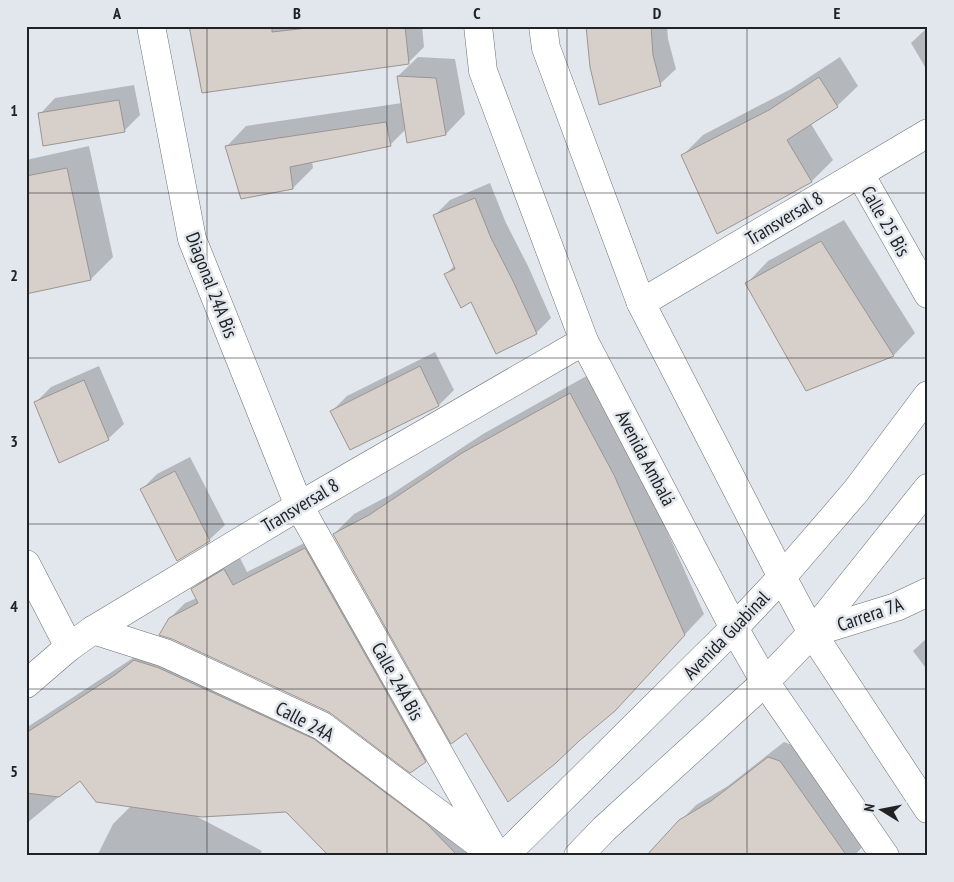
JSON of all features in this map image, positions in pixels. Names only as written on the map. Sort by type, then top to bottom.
[{"type":"main road","name":"Diagonal 24A Bis","points":[[151,26],[192,239],[299,506]]},
{"type":"main road","name":"Avenida Ambalá","points":[[478,26],[483,71],[584,341],[734,628],[765,682],[885,856]]},
{"type":"main road","points":[[543,26],[546,48],[641,303],[812,632],[928,809]]},
{"type":"main road","name":"Transversal 8","points":[[641,303],[928,134]]},
{"type":"main road","name":"Calle 25 Bis","points":[[860,174],[928,294]]},
{"type":"main road","name":"Transversal 8","points":[[26,684],[92,630],[299,506],[584,341]]},
{"type":"main road","name":"Avenida Guabinal","points":[[504,856],[734,628],[782,577],[856,491],[928,395]]},
{"type":"main road","points":[[578,856],[604,829],[765,682],[812,632],[928,488]]},
{"type":"main road","name":"Calle 24A Bis","points":[[299,506],[495,856]]},
{"type":"main road","points":[[26,564],[69,647]]},
{"type":"main road","name":"Carrera 7A","points":[[812,632],[896,607],[928,592]]},
{"type":"main road","name":"Calle 24A","points":[[92,630],[165,653],[322,726],[495,856]]},
{"type":"building","points":[[189,26],[272,26],[272,32],[325,26],[405,26],[409,64],[202,93]]},
{"type":"building","points":[[586,26],[651,26],[653,55],[661,86],[599,105],[590,67]]},
{"type":"building","points":[[397,76],[436,78],[446,135],[407,143]]},
{"type":"building","points":[[819,77],[838,107],[787,140],[812,182],[717,234],[681,155],[769,110]]},
{"type":"building","points":[[119,100],[125,132],[43,146],[38,113]]},
{"type":"building","points":[[386,122],[391,146],[290,167],[293,189],[241,199],[225,146]]},
{"type":"building","points":[[67,168],[91,280],[26,294],[26,176]]},
{"type":"building","points":[[475,198],[491,238],[537,334],[496,354],[471,302],[461,308],[444,274],[455,269],[433,215]]},
{"type":"building","points":[[821,241],[894,356],[806,391],[745,283]]},
{"type":"building","points":[[420,366],[439,406],[350,450],[330,411]]},
{"type":"building","points":[[84,380],[109,440],[59,463],[34,402]]},
{"type":"building","points":[[570,393],[614,475],[685,635],[615,711],[508,802],[466,733],[451,744],[333,534],[369,515],[462,453]]},
{"type":"building","points":[[175,471],[210,541],[177,561],[140,489]]},
{"type":"building","points":[[305,548],[426,762],[410,773],[329,712],[172,639],[159,635],[169,618],[198,603],[191,589],[224,569],[233,585]]},
{"type":"building","points":[[134,660],[159,668],[314,739],[426,823],[458,856],[329,856],[286,812],[202,817],[96,802],[80,781],[59,797],[26,793],[26,733],[115,675]]},
{"type":"building","points":[[768,757],[780,761],[847,856],[646,856],[679,820],[711,801]]}]
